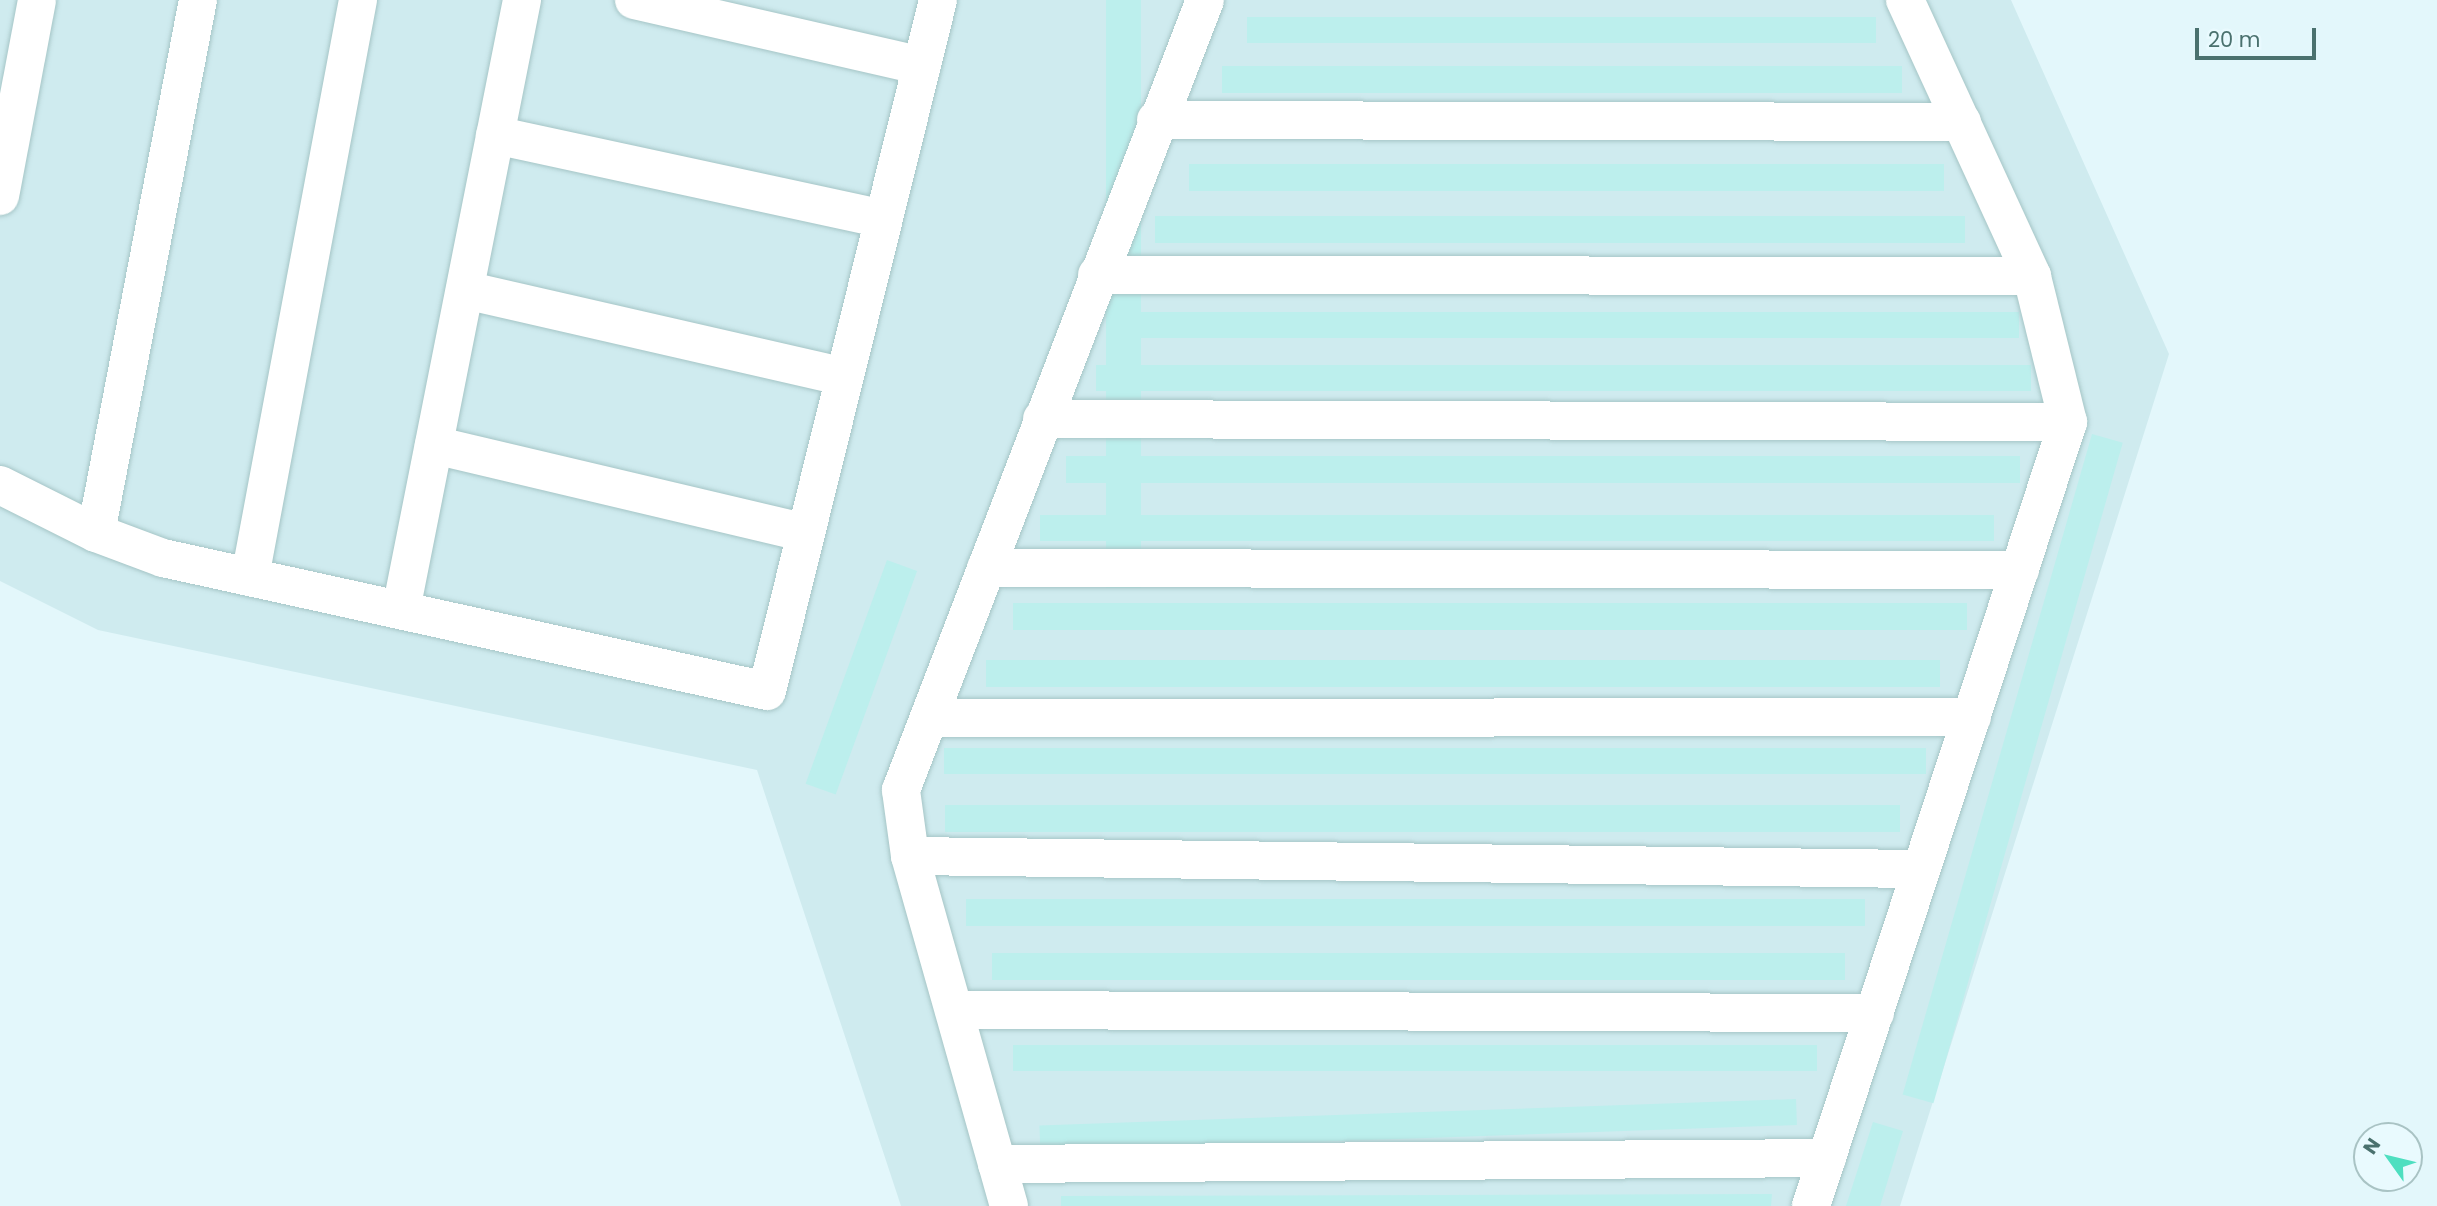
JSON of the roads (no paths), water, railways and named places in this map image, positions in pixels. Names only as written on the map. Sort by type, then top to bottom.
[{"type":"street","points":[[0,195],[37,0]]},
{"type":"street","points":[[96,533],[198,0]]},
{"type":"street","points":[[250,577],[358,0]]},
{"type":"street","points":[[401,610],[522,0]]},
{"type":"street","points":[[634,0],[922,66]]},
{"type":"street","points":[[0,485],[96,533],[163,558],[767,691],[937,0]]},
{"type":"street","points":[[1009,1206],[910,856],[901,790],[1156,120],[1205,0]]},
{"type":"street","points":[[1811,1206],[2068,422],[2032,276],[1905,0]]},
{"type":"street","points":[[1156,120],[1962,122]]},
{"type":"street","points":[[495,135],[883,219]]},
{"type":"street","points":[[1097,275],[2032,276]]},
{"type":"street","points":[[465,290],[844,377]]},
{"type":"street","points":[[1042,419],[2068,422]]},
{"type":"street","points":[[435,444],[805,533]]},
{"type":"street","points":[[986,568],[2020,570]]},
{"type":"street","points":[[929,718],[1972,717]]},
{"type":"street","points":[[910,856],[1922,869]]},
{"type":"street","points":[[954,1010],[1874,1013]]},
{"type":"street","points":[[998,1164],[1827,1158]]}]
